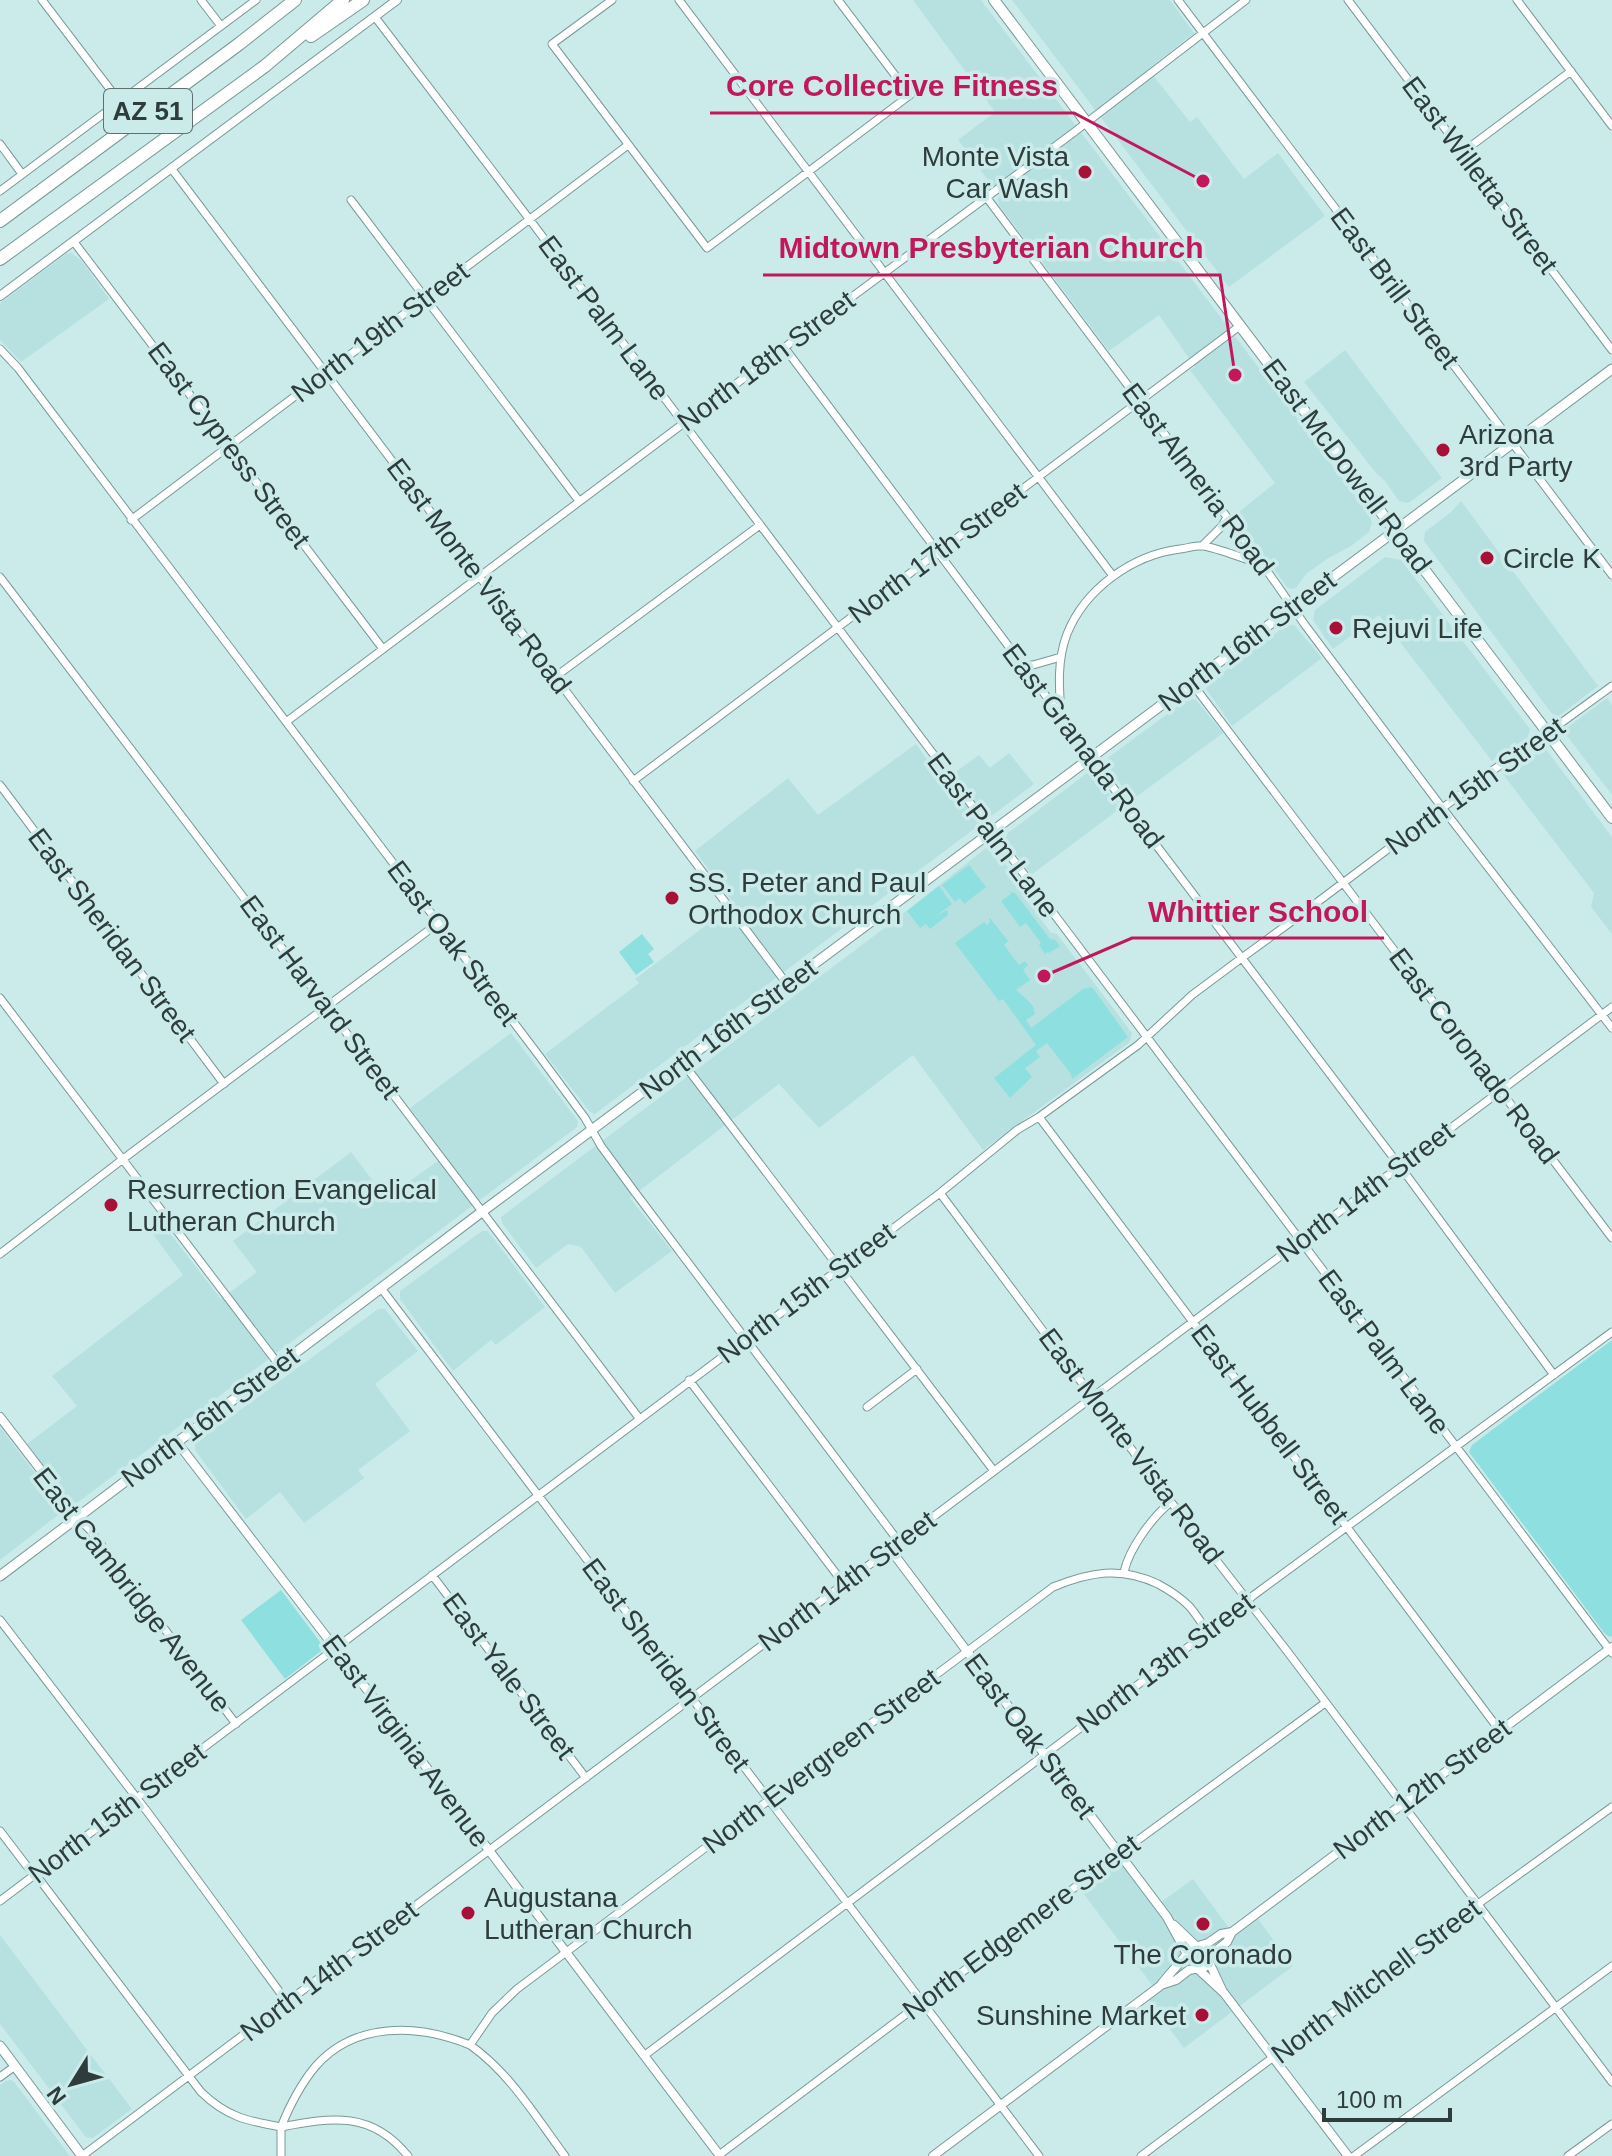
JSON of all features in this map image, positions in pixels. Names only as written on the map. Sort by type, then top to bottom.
[{"type":"highway","name":"AZ 51","points":[[0,221],[295,0]]},
{"type":"highway","name":"AZ 51","points":[[0,259],[265,66],[343,0]]},
{"type":"highway","points":[[265,66],[363,0]]},
{"type":"main road","name":"East McDowell Road","points":[[994,0],[1612,818]]},
{"type":"main road","name":"North 16th Street","points":[[0,1576],[483,1211],[1612,369]]},
{"type":"main road","points":[[0,2046],[82,2156]]},
{"type":"street","points":[[42,0],[119,101]]},
{"type":"street","points":[[201,0],[221,26]]},
{"type":"street","points":[[0,191],[256,0]]},
{"type":"street","points":[[0,296],[397,0]]},
{"type":"street","points":[[612,0],[552,44],[707,248],[910,95],[838,0]]},
{"type":"street","points":[[679,0],[1113,576]]},
{"type":"street","name":"East Brill Street","points":[[1178,0],[1612,575]]},
{"type":"street","name":"North 18th Street","points":[[286,722],[987,198],[1246,0]]},
{"type":"street","name":"East Willetta Street","points":[[1348,0],[1612,350]]},
{"type":"street","points":[[1517,0],[1612,126]]},
{"type":"street","name":"East Palm Lane","points":[[375,17],[1611,1650]]},
{"type":"street","points":[[1463,152],[1571,71]]},
{"type":"street","points":[[0,144],[22,174]]},
{"type":"street","name":"North 19th Street","points":[[131,520],[628,145]]},
{"type":"street","name":"East Monte Vista Road","points":[[171,168],[787,984]]},
{"type":"street","name":"East Almeria Road","points":[[987,198],[1443,808],[1612,1028]]},
{"type":"street","points":[[351,200],[579,501]]},
{"type":"street","name":"East Cypress Street","points":[[74,242],[383,649]]},
{"type":"street","name":"North 17th Street","points":[[633,781],[1241,325]]},
{"type":"street","name":"East Granada Road","points":[[784,347],[1554,1375]]},
{"type":"street","name":"East Oak Street","points":[[0,349],[18,368],[540,1057],[634,1191],[899,1542]]},
{"type":"street","points":[[1202,546],[1227,517]]},
{"type":"street","points":[[555,677],[760,525]]},
{"type":"street","points":[[1061,716],[1059,684],[1067,634],[1093,595],[1113,576],[1152,555],[1202,546],[1263,565]]},
{"type":"street","name":"East Harvard Street","points":[[0,577],[639,1418]]},
{"type":"street","points":[[1023,665],[1061,657]]},
{"type":"street","name":"East Coronado Road","points":[[1191,682],[1612,1238]]},
{"type":"street","name":"North 15th Street","points":[[0,1901],[940,1193],[998,1145],[1147,1038],[1192,995],[1493,770],[1612,686]]},
{"type":"street","name":"East Sheridan Street","points":[[0,785],[224,1084]]},
{"type":"street","points":[[0,1254],[437,924]]},
{"type":"street","points":[[0,998],[4,1011],[123,1159],[279,1365]]},
{"type":"street","name":"North 14th Street","points":[[82,2156],[1612,1007]]},
{"type":"street","points":[[683,1063],[994,1471]]},
{"type":"street","name":"East Hubbell Street","points":[[1039,1117],[1500,1731]]},
{"type":"street","name":"East Monte Vista Road","points":[[940,1193],[1612,2082]]},
{"type":"street","name":"East Sheridan Street","points":[[381,1288],[1039,2156]]},
{"type":"street","name":"North 13th Street","points":[[645,2055],[1248,1600],[1612,1332]]},
{"type":"street","points":[[867,1407],[917,1369]]},
{"type":"street","points":[[689,1380],[844,1584]]},
{"type":"street","name":"East Cambridge Avenue","points":[[0,1417],[90,1530],[236,1724]]},
{"type":"street","name":"East Virginia Avenue","points":[[177,1442],[720,2155]]},
{"type":"street","points":[[1171,1502],[1160,1511],[1131,1553],[1124,1572],[1140,1576],[1175,1594],[1208,1632]]},
{"type":"street","name":"East Oak Street","points":[[890,1549],[1170,1922],[1187,1955]]},
{"type":"street","name":"North Evergreen Street","points":[[470,2045],[504,2000],[1053,1587],[1098,1574],[1124,1572]]},
{"type":"street","name":"East Yale Street","points":[[432,1575],[586,1778]]},
{"type":"street","points":[[0,1620],[287,2002]]},
{"type":"street","name":"North 12th Street","points":[[1160,1986],[1196,1968],[1205,1967],[1232,1932],[1611,1650]]},
{"type":"street","name":"North Edgemere Street","points":[[720,2155],[1325,1703]]},
{"type":"street","name":"North Mitchell Street","points":[[1141,2156],[1612,1807]]},
{"type":"street","points":[[0,1831],[188,2077],[216,2107],[253,2122],[281,2127],[337,2118],[360,2122],[386,2134],[408,2156]]},
{"type":"street","name":"East Oak Street","points":[[1170,1922],[1198,1946]]},
{"type":"street","name":"North 12th Street","points":[[933,2156],[1160,1986],[1191,1948],[1232,1932]]},
{"type":"street","points":[[1198,1946],[1207,1950],[1224,1993]]},
{"type":"street","points":[[1187,1955],[1189,1963],[1224,1993],[1351,2156],[1612,1966]]},
{"type":"street","points":[[281,2156],[281,2127],[298,2090],[316,2066],[335,2049],[362,2036],[419,2030],[447,2036],[483,2054],[511,2082],[565,2156]]},
{"type":"street","points":[[0,2077],[15,2066]]},
{"type":"street","points":[[1568,2156],[1612,2124]]},
{"type":"shaded area","points":[[913,0],[981,0],[1370,515],[1372,523],[1369,532],[1306,574],[1296,588],[1287,587],[1234,516],[1275,483],[1190,370],[1195,367],[1159,315],[1109,351],[999,205],[1000,196],[958,140],[995,112]]},
{"type":"shaded area","points":[[1012,0],[1170,0],[1194,33],[1148,69],[1190,122],[1197,117],[1244,179],[1278,153],[1325,216],[1229,287]]},
{"type":"shaded area","points":[[71,253],[81,260],[109,299],[21,362],[0,340],[0,303]]},
{"type":"shaded area","points":[[1345,350],[1442,478],[1410,502],[1399,501],[1304,382]]},
{"type":"shaded area","points":[[1461,501],[1598,686],[1559,716],[1552,714],[1424,541],[1425,532]]},
{"type":"shaded area","points":[[1385,557],[1401,560],[1530,729],[1528,737],[1492,761],[1379,615],[1333,649],[1313,620],[1315,610]]},
{"type":"shaded area","points":[[1288,624],[1295,626],[1322,658],[1232,726],[1206,689],[1209,683]]},
{"type":"shaded area","points":[[1189,698],[1196,700],[1223,733],[1132,800],[1106,764],[1109,757]]},
{"type":"shaded area","points":[[1607,698],[1612,705],[1612,795],[1567,736],[1568,727]]},
{"type":"shaded area","points":[[916,744],[943,781],[979,755],[990,768],[1009,753],[1034,784],[595,1114],[590,1112],[545,1054],[639,983],[635,979],[734,904],[695,851],[788,778],[818,815]]},
{"type":"shaded area","points":[[1545,748],[1612,837],[1612,934],[1591,907],[1594,893],[1502,773]]},
{"type":"shaded area","points":[[1087,773],[1094,775],[1121,808],[1031,875],[1005,839],[1008,833]]},
{"type":"shaded area","points":[[986,848],[994,849],[1051,933],[1057,934],[1132,1033],[1130,1042],[983,1150],[913,1055],[819,1128],[779,1084],[630,1198],[672,1251],[615,1293],[581,1247],[568,1244],[536,1268],[502,1223],[501,1217]]},
{"type":"shaded area","points":[[969,865],[986,887],[964,904],[960,898],[955,902],[942,885]]},
{"type":"shaded area","points":[[939,886],[952,904],[936,916],[947,910],[948,915],[930,929],[926,924],[920,928],[907,911]]},
{"type":"shaded area","points":[[1010,892],[1015,893],[1050,939],[1060,946],[1045,954],[1026,923],[1020,927],[1001,901]]},
{"type":"shaded area","points":[[990,918],[1008,941],[1004,945],[1019,965],[1025,961],[1028,965],[1023,970],[1030,980],[1016,990],[1031,1003],[1034,1010],[1035,1014],[1026,1020],[1031,1028],[1083,989],[1092,987],[1128,1037],[1072,1079],[1047,1043],[1036,1051],[1040,1057],[1025,1068],[1032,1077],[1010,1098],[994,1078],[1036,1045],[1003,999],[999,1001],[955,943],[984,922],[987,925]]},
{"type":"shaded area","points":[[642,934],[654,949],[648,954],[654,962],[636,975],[619,952]]},
{"type":"shaded area","points":[[511,1033],[578,1121],[577,1127],[77,1503],[70,1502],[27,1444],[77,1406],[52,1376],[183,1275],[150,1230],[161,1222],[221,1299],[257,1272],[233,1241],[351,1152],[386,1198],[445,1156],[410,1108]]},
{"type":"shaded area","points":[[482,1231],[488,1231],[545,1307],[496,1345],[491,1340],[453,1371],[400,1299],[400,1291]]},
{"type":"shaded area","points":[[378,1309],[385,1309],[418,1351],[375,1384],[410,1431],[358,1470],[364,1478],[304,1523],[280,1492],[246,1519],[195,1450],[195,1443]]},
{"type":"shaded area","points":[[1612,1340],[1610,1637],[1469,1452],[1472,1445]]},
{"type":"shaded area","points":[[0,1427],[62,1512],[0,1560]]},
{"type":"shaded area","points":[[281,1590],[323,1646],[321,1651],[285,1679],[241,1620]]},
{"type":"shaded area","points":[[1119,1854],[1157,1905],[1193,1879],[1232,1932],[1255,1915],[1293,1966],[1184,2048],[1146,1997],[1155,1989],[1077,1885]]},
{"type":"shaded area","points":[[0,1935],[132,2109],[93,2138],[85,2136],[0,2024]]},
{"type":"shaded area","points":[[11,2080],[70,2156],[0,2156],[0,2085]]},
{"type":"place","name":"Monte Vista Car Wash","points":[[1085,172]]},
{"type":"place","name":"Core Collective Fitness","points":[[1203,181]]},
{"type":"place","name":"Midtown Presbyterian Church","points":[[1235,375]]},
{"type":"place","name":"Arizona 3rd Party","points":[[1443,450]]},
{"type":"place","name":"Circle K","points":[[1487,558]]},
{"type":"place","name":"Rejuvi Life","points":[[1336,628]]},
{"type":"place","name":"SS. Peter and Paul Orthodox Church","points":[[672,898]]},
{"type":"place","name":"Whittier School","points":[[1044,976]]},
{"type":"place","name":"Resurrection Evangelical Lutheran Church","points":[[111,1205]]},
{"type":"place","name":"Augustana Lutheran Church","points":[[468,1913]]},
{"type":"place","name":"The Coronado","points":[[1203,1924]]},
{"type":"place","name":"Sunshine Market","points":[[1202,2015]]}]
